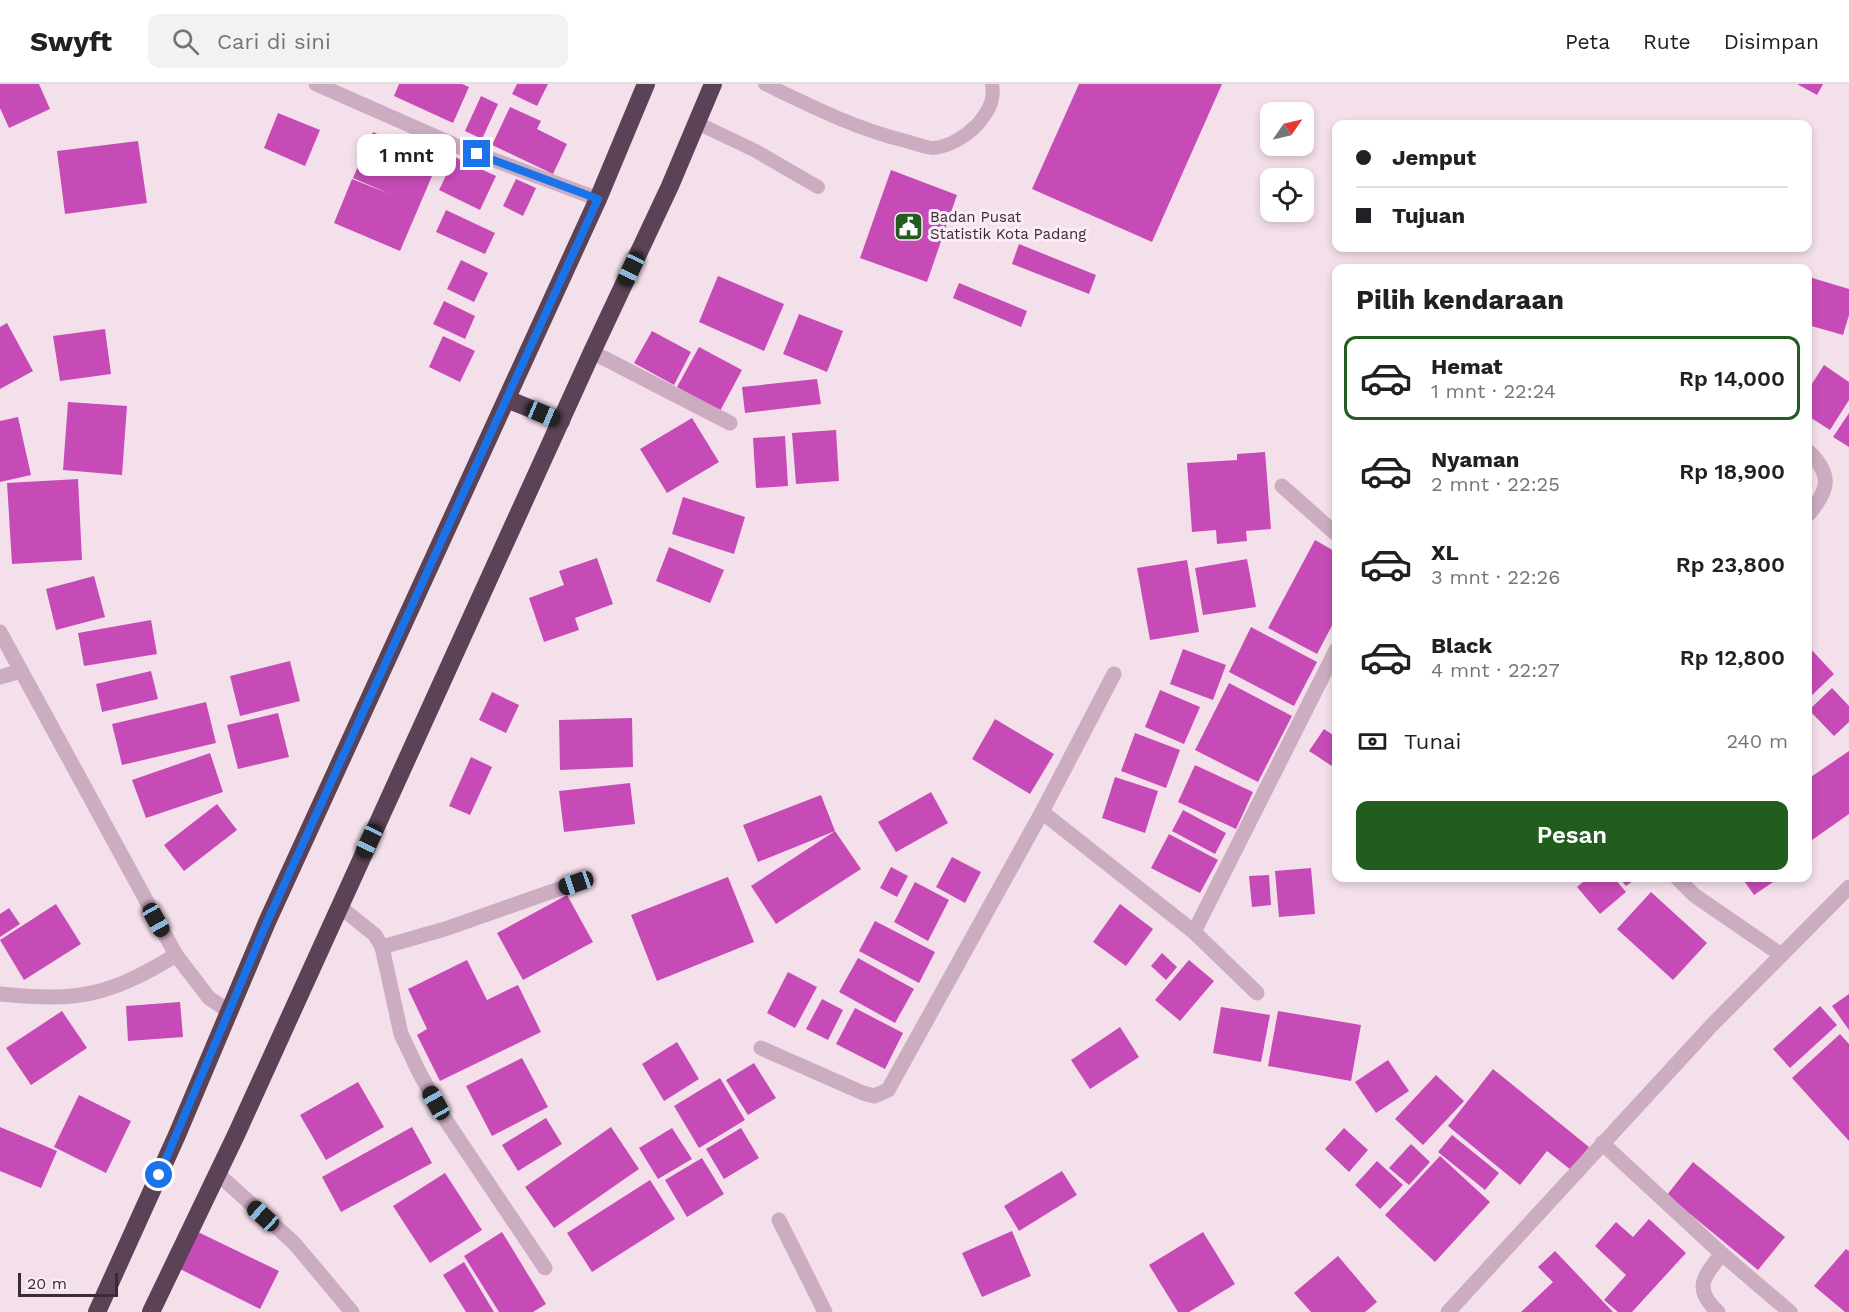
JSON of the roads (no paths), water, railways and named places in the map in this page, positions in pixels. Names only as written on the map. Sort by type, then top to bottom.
[{"type":"highway","points":[[97,1312],[230,1012],[267,922],[598,199],[646,84]]},
{"type":"highway","points":[[151,1312],[218,1174],[592,352],[670,186],[713,84]]},
{"type":"highway","points":[[507,399],[561,422]]},
{"type":"street","points":[[316,84],[457,146],[598,199]]},
{"type":"street","points":[[592,352],[730,423]]},
{"type":"street","points":[[1812,456],[1824,471],[1826,486],[1820,501],[1812,510]]},
{"type":"street","points":[[1282,486],[1332,530]]},
{"type":"street","points":[[0,632],[176,955],[209,998],[230,1012]]},
{"type":"street","points":[[1194,932],[1332,658]]},
{"type":"street","points":[[0,677],[21,671]]},
{"type":"street","points":[[761,1048],[863,1093],[874,1096],[888,1090],[1042,812],[1114,674]]},
{"type":"street","points":[[1042,812],[1194,932],[1257,993]]},
{"type":"street","points":[[1681,882],[1694,895],[1780,954]]},
{"type":"street","points":[[382,947],[445,929],[576,883]]},
{"type":"street","points":[[1448,1312],[1602,1143],[1780,954],[1849,887]]},
{"type":"street","points":[[339,906],[375,935],[382,947],[401,1034],[419,1072],[445,1119],[545,1268]]},
{"type":"street","points":[[0,994],[49,999],[104,991],[135,980],[176,955]]},
{"type":"street","points":[[1602,1143],[1722,1254],[1790,1312]]},
{"type":"street","points":[[218,1174],[294,1243],[352,1312]]},
{"type":"street","points":[[779,1220],[825,1312]]},
{"type":"street","points":[[1718,1312],[1704,1295],[1702,1286],[1704,1276],[1722,1254]]},
{"type":"lane","points":[[765,84],[825,113],[883,136],[933,148],[952,142],[969,132],[987,113],[994,95],[992,84]]},
{"type":"lane","points":[[697,123],[754,150],[818,187]]},
{"type":"place","name":"Badan Pusat Statistik Kota Padang","points":[[909,226]]}]
